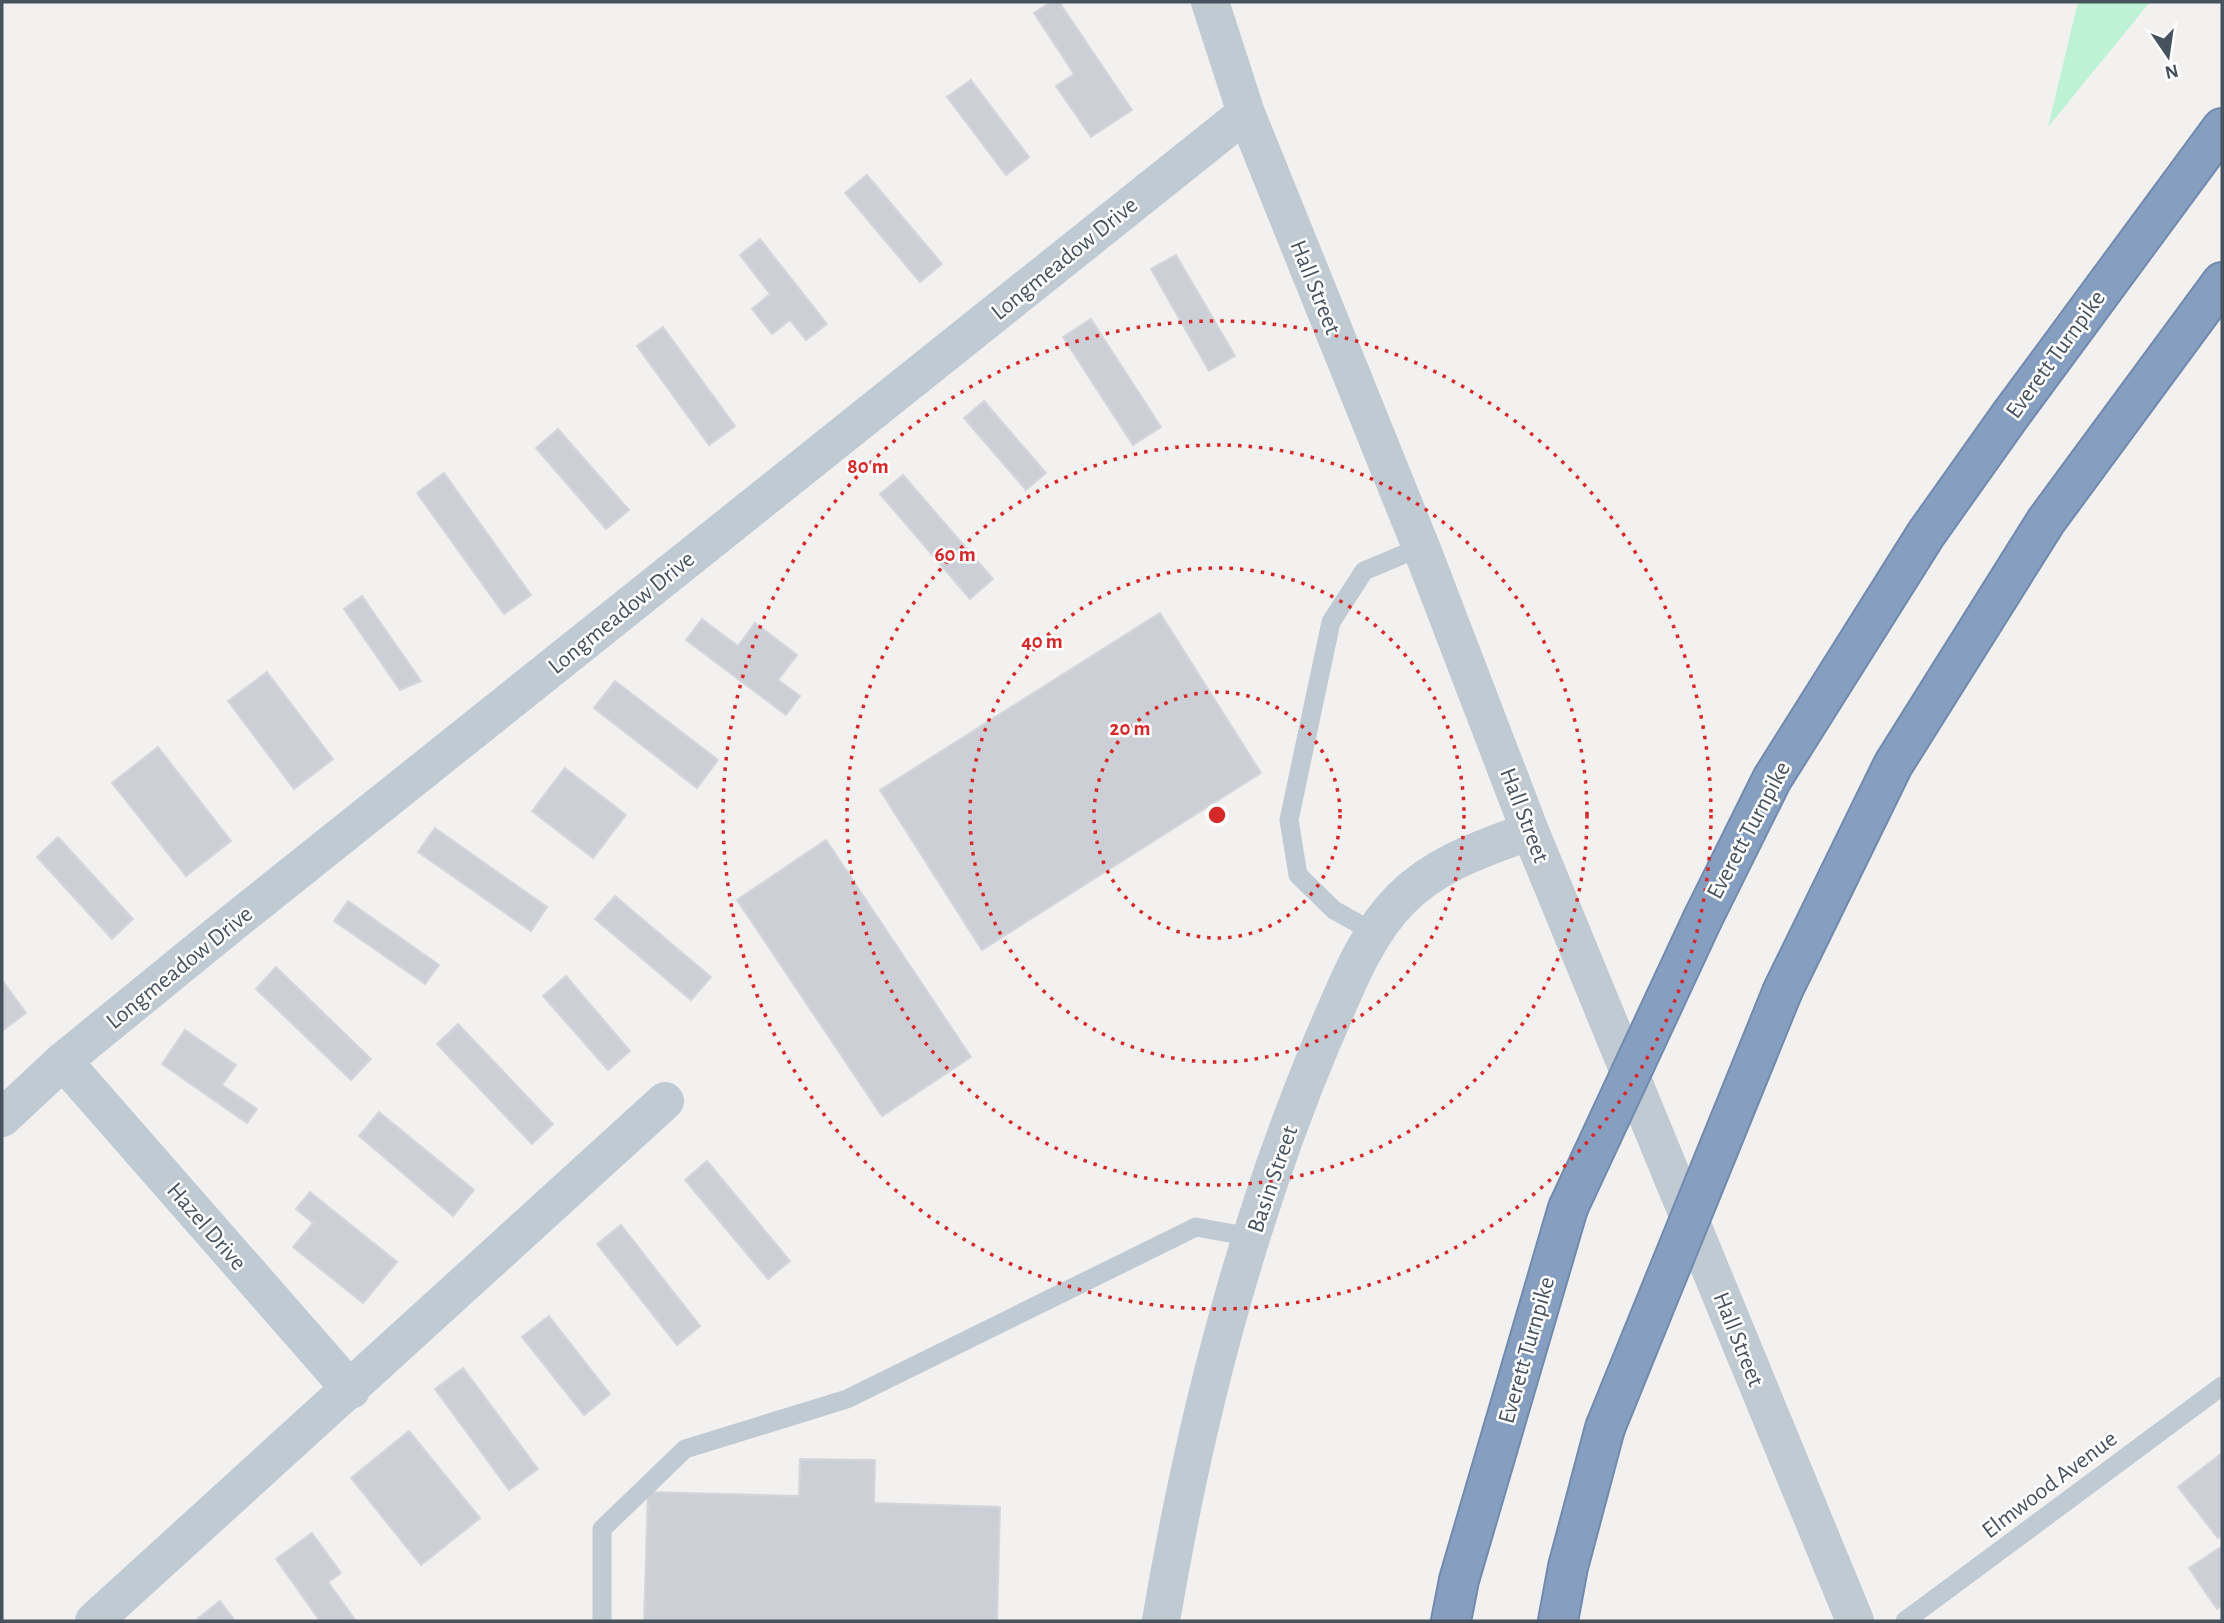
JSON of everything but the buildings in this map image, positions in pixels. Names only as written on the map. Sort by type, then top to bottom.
[{"type":"highway","name":"Everett Turnpike","points":[[1451,1621],[1459,1580],[1568,1208],[1703,918],[1772,779],[1926,534],[2222,128]]},
{"type":"highway","points":[[1558,1621],[1568,1567],[1605,1428],[1783,990],[1892,765],[2046,521],[2222,282]]},
{"type":"street","name":"Hall Street","points":[[1210,2],[1246,113],[1421,547],[1530,831],[1855,1621]]},
{"type":"street","name":"Longmeadow Drive","points":[[2,1118],[63,1061],[1246,113]]},
{"type":"street","name":"Basin Street","points":[[1161,1621],[1188,1482],[1251,1237],[1308,1077],[1340,1000],[1375,933],[1400,900],[1429,876],[1467,854],[1530,831]]},
{"type":"street","name":"Hazel Drive","points":[[63,1061],[351,1390]]},
{"type":"street","points":[[94,1621],[351,1390],[665,1101]]},
{"type":"lane","points":[[1375,933],[1334,910],[1298,875],[1289,820],[1331,622],[1364,570],[1421,547]]},
{"type":"lane","points":[[602,1621],[602,1529],[685,1449],[847,1399],[1196,1227],[1251,1237]]},
{"type":"lane","name":"Elmwood Avenue","points":[[1905,1621],[2222,1386]]},
{"type":"green space","points":[[2078,2],[2150,2],[2048,127]]}]
